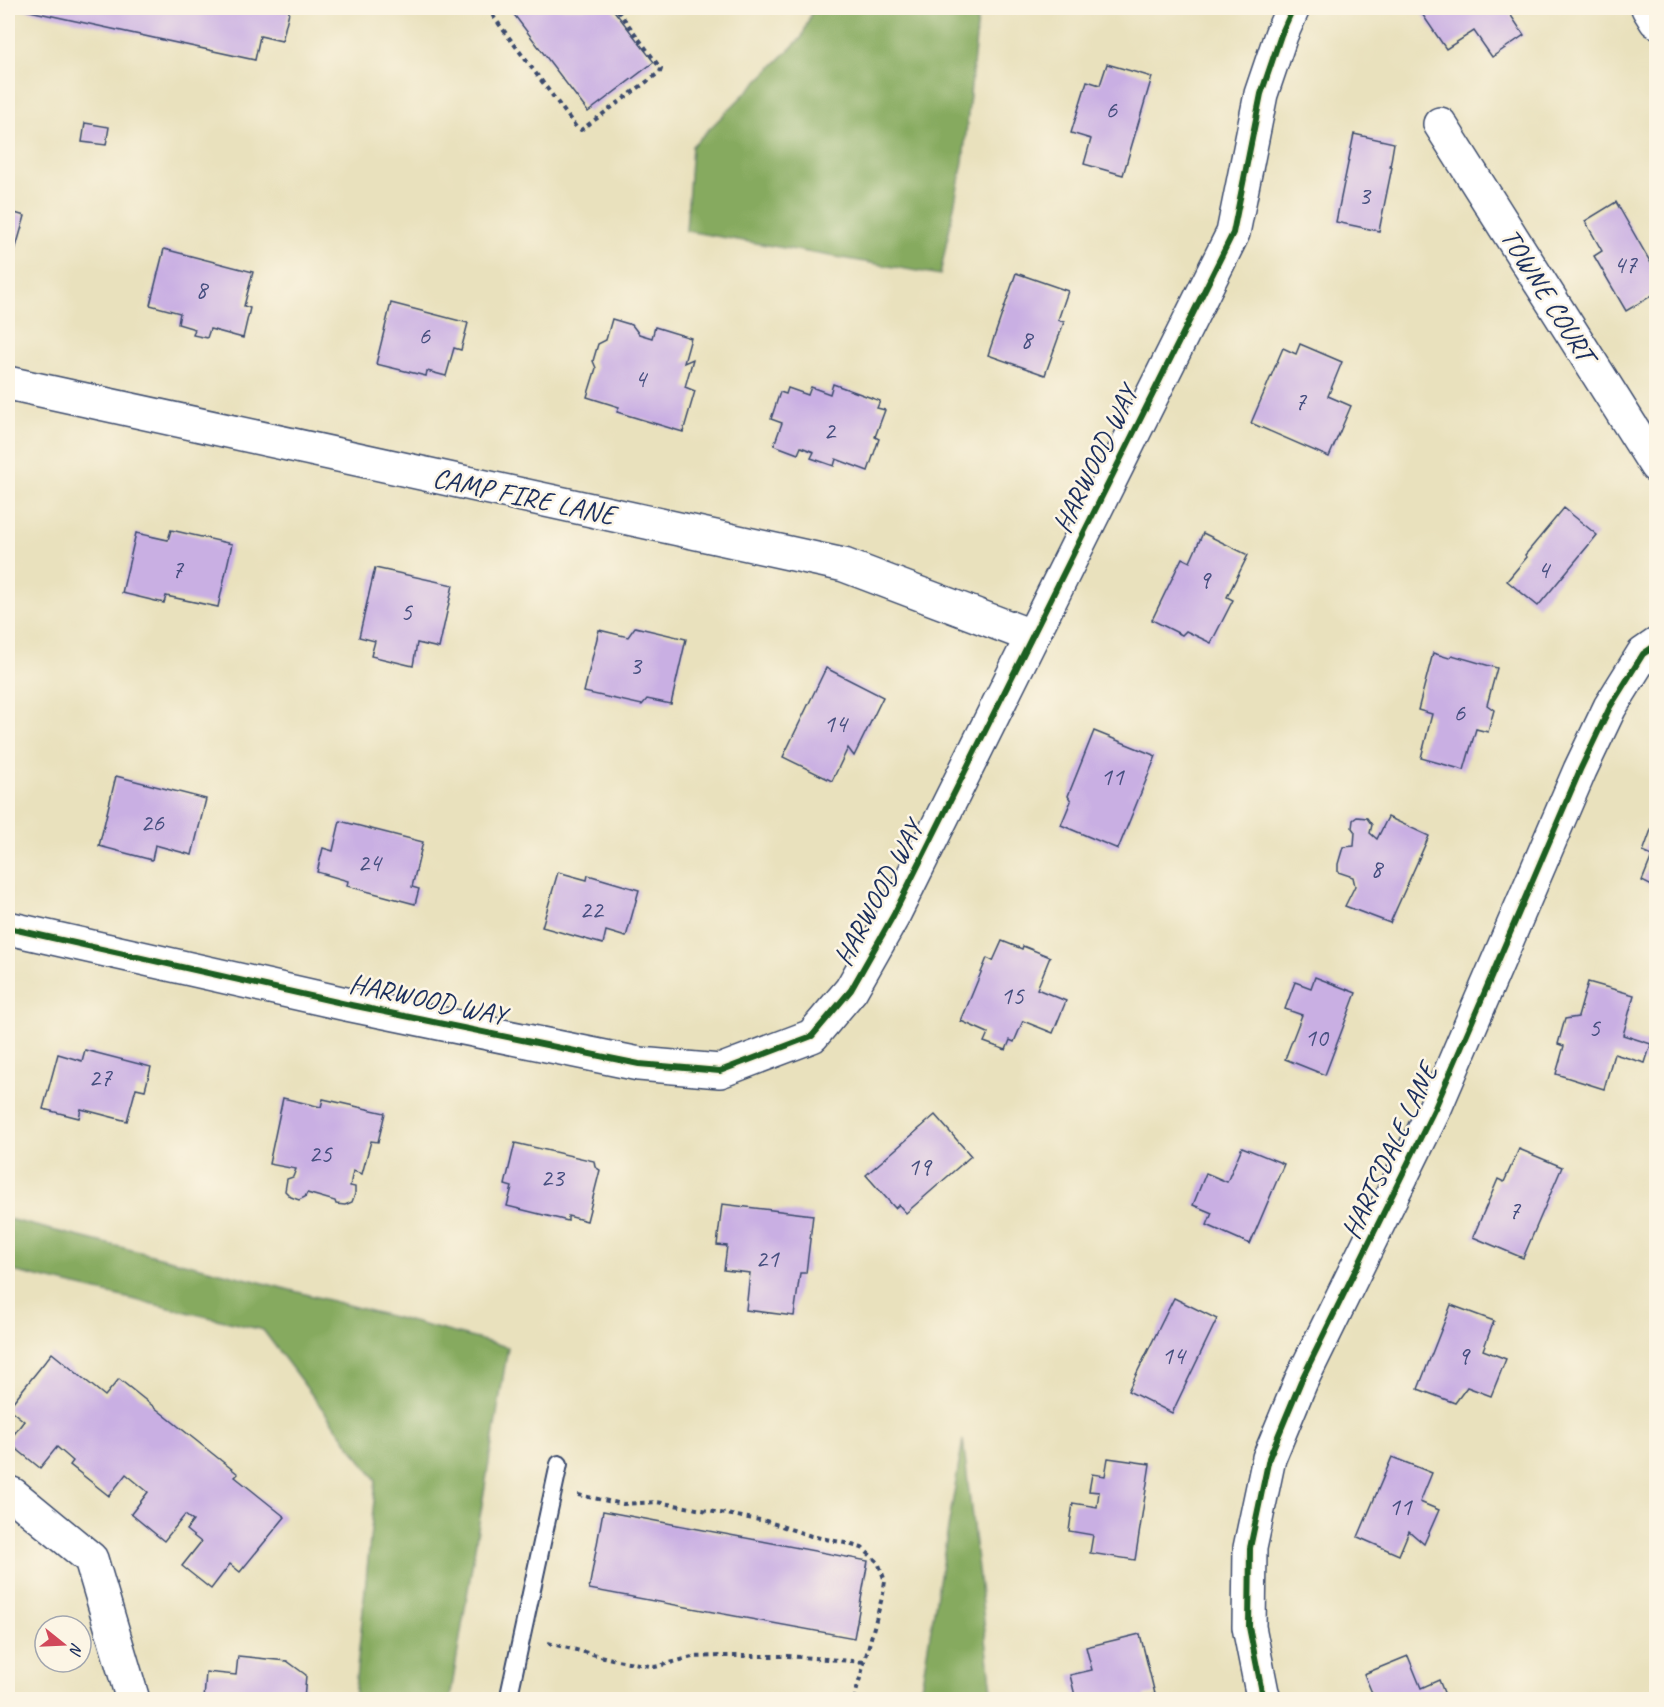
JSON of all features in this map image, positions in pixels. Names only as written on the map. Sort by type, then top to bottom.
[{"type":"street","name":"HARWOOD WAY","points":[[8,928],[346,1004],[639,1064],[720,1071],[812,1036],[851,990],[893,916],[1233,233],[1261,94],[1281,35],[1293,8]]},
{"type":"street","points":[[1648,8],[1656,21]]},
{"type":"street","name":"TOWNE COURT","points":[[1440,124],[1656,466]]},
{"type":"street","name":"CAMP FIRE LANE","points":[[8,383],[844,565],[1031,636]]},
{"type":"street","name":"HARTSDALE LANE","points":[[1265,1700],[1249,1627],[1250,1548],[1269,1458],[1301,1381],[1435,1108],[1580,770],[1610,708],[1643,654],[1656,645]]},
{"type":"street","points":[[8,1493],[91,1559],[133,1700]]},
{"type":"lane","points":[[507,1700],[559,1464]]},
{"type":"path","points":[[487,8],[576,127],[581,130],[661,69],[616,8]]},
{"type":"path","points":[[553,1490],[614,1503],[657,1502],[737,1515],[862,1548],[878,1562],[885,1581],[879,1614],[854,1700]]},
{"type":"path","points":[[521,1636],[646,1666],[666,1665],[692,1657],[721,1656],[787,1656],[865,1662]]},
{"type":"green space","points":[[813,8],[979,8],[963,162],[940,275],[686,231],[692,146],[802,37]]},
{"type":"green space","points":[[8,1219],[508,1347],[450,1699],[354,1699],[376,1480],[263,1330],[8,1270]]},
{"type":"green space","points":[[963,1440],[993,1699],[919,1699]]},
{"type":"building","points":[[16,8],[290,8],[282,41],[260,36],[255,60]]},
{"type":"building","points":[[509,8],[612,8],[654,62],[588,112]]},
{"type":"building","points":[[1418,8],[1506,8],[1524,35],[1492,57],[1474,31],[1446,49]]},
{"type":"building","points":[[1107,64],[1152,77],[1123,175],[1084,164],[1091,139],[1071,133],[1087,81],[1100,85]]},
{"type":"building","points":[[85,123],[109,127],[106,145],[82,142]]},
{"type":"building","points":[[1354,134],[1394,143],[1390,167],[1392,167],[1379,231],[1336,222]]},
{"type":"building","points":[[1616,202],[1656,272],[1656,293],[1626,311],[1594,256],[1602,251],[1585,221]]},
{"type":"building","points":[[8,211],[25,216],[8,275]]},
{"type":"building","points":[[164,249],[253,272],[244,306],[250,308],[243,338],[210,329],[207,338],[193,335],[195,329],[178,324],[180,313],[150,305]]},
{"type":"building","points":[[1016,273],[1068,291],[1058,320],[1064,322],[1045,375],[988,355]]},
{"type":"building","points":[[391,303],[468,323],[461,350],[454,348],[446,376],[427,371],[426,376],[376,364]]},
{"type":"building","points":[[612,319],[632,325],[639,334],[652,338],[655,327],[691,338],[684,363],[693,359],[685,387],[695,391],[683,432],[617,412],[619,407],[587,397],[596,368],[593,361],[598,344],[606,340]]},
{"type":"building","points":[[1300,344],[1342,362],[1328,396],[1351,406],[1329,457],[1251,423],[1283,348],[1296,354]]},
{"type":"building","points":[[833,384],[880,401],[877,408],[885,410],[875,437],[879,439],[868,471],[836,459],[834,466],[811,458],[814,452],[801,447],[798,454],[774,445],[782,423],[771,419],[780,392],[786,394],[788,388],[808,395],[811,387],[830,394]]},
{"type":"building","points":[[1564,508],[1597,535],[1538,606],[1507,581],[1527,557],[1525,555]]},
{"type":"building","points":[[171,530],[232,544],[218,607],[166,596],[164,603],[122,593],[136,533],[168,540]]},
{"type":"building","points":[[1203,533],[1248,555],[1227,597],[1233,600],[1211,643],[1186,631],[1182,635],[1152,620],[1182,558],[1190,562]]},
{"type":"building","points":[[375,568],[453,585],[439,648],[417,643],[413,666],[371,656],[375,641],[359,637]]},
{"type":"building","points":[[635,627],[686,639],[671,704],[647,699],[642,705],[584,692],[599,630],[628,637]]},
{"type":"building","points":[[1433,653],[1449,658],[1452,655],[1497,668],[1487,705],[1494,710],[1488,732],[1476,729],[1464,770],[1421,758],[1432,714],[1418,710]]},
{"type":"building","points":[[826,668],[883,697],[854,756],[848,748],[832,781],[783,757]]},
{"type":"building","points":[[1094,731],[1156,756],[1118,849],[1061,825],[1071,801],[1068,796]]},
{"type":"building","points":[[116,776],[206,799],[192,855],[155,845],[152,860],[99,846]]},
{"type":"building","points":[[1357,817],[1367,818],[1372,825],[1370,833],[1377,839],[1388,817],[1429,836],[1390,923],[1345,906],[1355,886],[1353,877],[1338,872],[1338,864],[1343,847],[1354,846],[1355,832],[1352,828],[1353,820]]},
{"type":"building","points":[[340,821],[423,842],[412,887],[419,889],[415,904],[347,886],[348,881],[317,872],[323,848],[333,851]]},
{"type":"building","points":[[1652,827],[1656,829],[1656,888],[1642,881],[1652,856],[1643,852]]},
{"type":"building","points":[[558,872],[587,880],[588,875],[639,890],[626,937],[606,931],[603,944],[542,927]]},
{"type":"building","points":[[1002,941],[1022,949],[1023,946],[1050,957],[1037,989],[1066,1001],[1053,1033],[1023,1021],[1014,1042],[1010,1040],[1006,1050],[984,1042],[988,1033],[961,1021],[987,958],[993,961]]},
{"type":"building","points":[[1315,977],[1356,993],[1325,1075],[1285,1059],[1302,1015],[1285,1009],[1295,982],[1311,988]]},
{"type":"building","points":[[1588,982],[1634,995],[1623,1035],[1651,1044],[1645,1063],[1614,1054],[1604,1089],[1556,1074],[1564,1046],[1558,1044],[1565,1019],[1578,1017]]},
{"type":"building","points":[[85,1050],[151,1067],[145,1090],[136,1088],[127,1121],[81,1109],[79,1118],[43,1109],[58,1054],[82,1061]]},
{"type":"building","points":[[283,1098],[321,1107],[323,1099],[385,1113],[378,1142],[371,1141],[362,1174],[353,1171],[350,1186],[355,1187],[355,1194],[352,1202],[345,1205],[336,1204],[335,1201],[307,1193],[299,1200],[291,1197],[285,1191],[287,1179],[293,1177],[296,1169],[269,1164]]},
{"type":"building","points":[[935,1115],[971,1156],[906,1213],[899,1205],[895,1208],[866,1175]]},
{"type":"building","points":[[515,1143],[594,1161],[595,1167],[600,1170],[587,1221],[568,1216],[568,1221],[507,1206],[512,1187],[505,1185]]},
{"type":"building","points":[[1242,1147],[1284,1164],[1250,1244],[1207,1225],[1212,1213],[1193,1205],[1206,1173],[1227,1182]]},
{"type":"building","points":[[1519,1149],[1562,1167],[1523,1258],[1473,1237],[1498,1179],[1504,1182]]},
{"type":"building","points":[[722,1204],[813,1215],[806,1273],[800,1273],[794,1316],[746,1310],[750,1273],[724,1270],[727,1246],[717,1245]]},
{"type":"building","points":[[1174,1298],[1217,1319],[1172,1413],[1128,1391]]},
{"type":"building","points":[[1451,1305],[1494,1321],[1483,1350],[1506,1359],[1491,1396],[1467,1387],[1455,1403],[1418,1389]]},
{"type":"building","points":[[52,1353],[105,1396],[119,1379],[238,1474],[235,1477],[285,1517],[240,1572],[230,1564],[211,1589],[182,1566],[201,1542],[186,1530],[193,1521],[185,1515],[164,1541],[131,1514],[148,1492],[126,1474],[109,1496],[70,1465],[73,1461],[57,1447],[40,1468],[8,1442],[24,1421],[8,1408]]},
{"type":"building","points":[[1392,1457],[1432,1473],[1420,1502],[1439,1510],[1424,1544],[1409,1531],[1399,1555],[1358,1537]]},
{"type":"building","points":[[1108,1458],[1150,1464],[1135,1560],[1090,1553],[1093,1535],[1069,1531],[1073,1503],[1097,1507],[1099,1492],[1089,1491],[1092,1474],[1105,1476]]},
{"type":"building","points":[[603,1511],[868,1561],[854,1638],[589,1589]]},
{"type":"building","points":[[1140,1634],[1155,1694],[1144,1696],[1145,1700],[1076,1700],[1070,1675],[1092,1670],[1086,1647]]},
{"type":"building","points":[[238,1656],[287,1661],[306,1675],[304,1700],[204,1700],[206,1672],[236,1675]]},
{"type":"building","points":[[1408,1656],[1421,1688],[1439,1680],[1447,1700],[1375,1700],[1364,1674]]},
{"type":"cycle path","points":[[8,928],[346,1004],[639,1064],[720,1071],[812,1036],[851,990],[893,916],[1233,233],[1261,94],[1281,35],[1293,8]]},
{"type":"cycle path","points":[[1265,1700],[1249,1627],[1250,1548],[1269,1458],[1301,1381],[1435,1108],[1580,770],[1610,707],[1643,654],[1656,645]]}]
